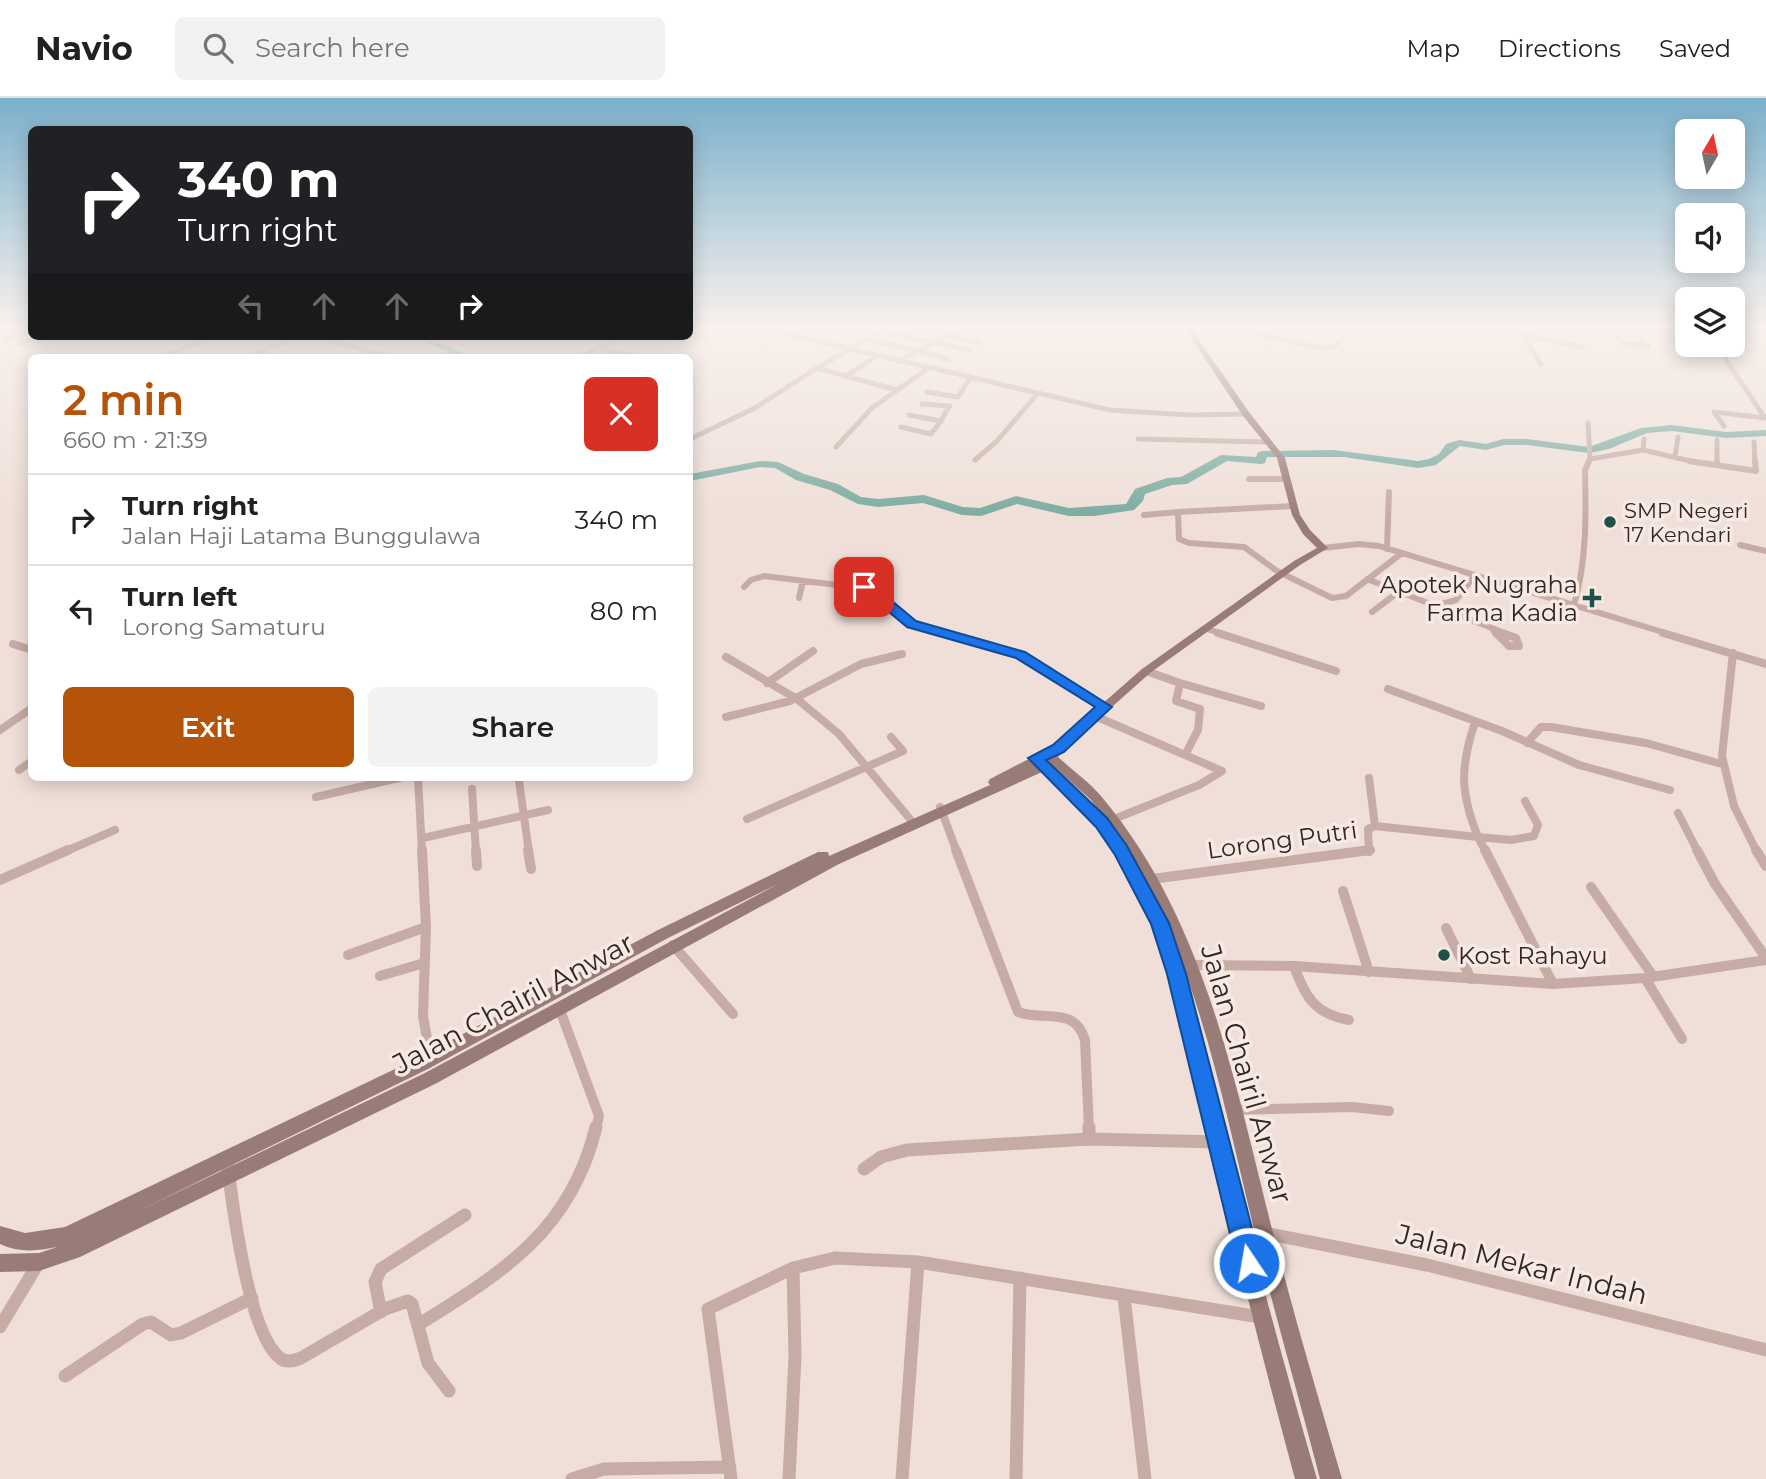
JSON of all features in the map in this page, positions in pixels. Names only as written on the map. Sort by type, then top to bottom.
[{"type":"main road","points":[[1048,757],[1146,671],[1282,573],[1324,548],[1306,532],[1293,506],[1287,478],[1278,455],[1230,391]]},
{"type":"main road","name":"Jalan Chairil Anwar","points":[[0,1263],[39,1262],[74,1251],[228,1169],[433,1068],[560,1010],[834,860],[1048,757]]},
{"type":"main road","name":"Jalan Chairil Anwar","points":[[1048,757],[1114,819],[1152,879],[1192,965],[1235,1110],[1264,1233],[1331,1479]]},
{"type":"main road","name":"Jalan Chairil Anwar","points":[[1048,757],[1121,851],[1160,923],[1177,974],[1260,1317],[1306,1479]]},
{"type":"main road","name":"Jalan Chairil Anwar","points":[[433,1068],[663,934],[833,851],[910,819],[942,809]]},
{"type":"main road","name":"Jalan Chairil Anwar","points":[[0,1236],[11,1241],[42,1242],[67,1236],[228,1169]]},
{"type":"main road","points":[[1292,1432],[1318,1431]]},
{"type":"street","points":[[693,438],[755,408],[781,391]]},
{"type":"street","points":[[836,447],[872,408],[895,391]]},
{"type":"street","points":[[929,391],[958,397]]},
{"type":"street","points":[[901,427],[931,433],[962,391]]},
{"type":"street","points":[[1027,391],[1119,411],[1245,414]]},
{"type":"street","points":[[1724,426],[1714,412],[1765,418],[1747,391]]},
{"type":"street","points":[[975,460],[997,441],[1038,394]]},
{"type":"street","points":[[922,404],[948,408]]},
{"type":"street","points":[[909,415],[941,421]]},
{"type":"street","points":[[1574,605],[1583,561],[1585,470],[1590,459],[1588,423]]},
{"type":"street","points":[[1675,457],[1678,437]]},
{"type":"street","points":[[1138,439],[1267,442]]},
{"type":"street","points":[[1643,450],[1644,439]]},
{"type":"street","points":[[1717,440],[1717,465]]},
{"type":"street","points":[[1590,459],[1643,450],[1756,471],[1754,442]]},
{"type":"street","points":[[1249,479],[1287,478]]},
{"type":"street","points":[[1387,549],[1389,492]]},
{"type":"street","points":[[1144,515],[1293,506]]},
{"type":"street","points":[[1178,512],[1178,533],[1183,541],[1244,547],[1282,573],[1335,598],[1346,596],[1402,554]]},
{"type":"street","points":[[1324,548],[1359,544],[1387,549],[1766,664]]},
{"type":"street","points":[[1740,545],[1766,551]]},
{"type":"street","points":[[1431,607],[1456,600],[1475,575]]},
{"type":"street","points":[[744,587],[751,580],[764,576],[870,589],[912,624],[1021,655],[1104,707]]},
{"type":"street","points":[[1367,579],[1431,607],[1493,629]]},
{"type":"street","points":[[799,598],[803,581]]},
{"type":"street","points":[[1372,612],[1397,593]]},
{"type":"street","points":[[1207,629],[1336,671]]},
{"type":"street","points":[[13,643],[28,649]]},
{"type":"street","points":[[767,683],[813,651]]},
{"type":"street","points":[[1733,653],[1727,675],[1722,764],[1726,785],[1766,866]]},
{"type":"street","points":[[726,717],[797,699],[860,665],[884,655],[902,654]]},
{"type":"street","points":[[726,657],[797,699],[839,734],[910,819]]},
{"type":"street","points":[[1146,671],[1261,706]]},
{"type":"street","points":[[1180,683],[1176,701],[1198,708],[1201,712],[1198,730],[1185,755]]},
{"type":"street","points":[[1388,689],[1579,765],[1670,790]]},
{"type":"street","points":[[0,730],[28,711]]},
{"type":"street","points":[[1095,716],[1222,772],[1199,785],[1114,819]]},
{"type":"street","points":[[1475,722],[1460,779],[1478,837],[1553,984]]},
{"type":"street","points":[[1527,743],[1541,727],[1551,727],[1646,743],[1722,764]]},
{"type":"street","points":[[747,819],[902,751],[891,737]]},
{"type":"street","points":[[28,764],[19,770],[28,770]]},
{"type":"street","points":[[1369,778],[1376,826]]},
{"type":"street","points":[[316,797],[386,781]]},
{"type":"street","points":[[418,781],[426,927],[423,1016],[433,1068]]},
{"type":"street","points":[[519,781],[531,869]]},
{"type":"street","points":[[472,789],[477,866]]},
{"type":"street","name":"Lorong Putri","points":[[1152,879],[1369,852],[1371,847],[1368,829],[1376,826],[1511,840],[1534,836],[1538,825],[1525,801]]},
{"type":"street","points":[[942,809],[1017,1012],[1027,1016],[1069,1018],[1081,1027],[1085,1040],[1089,1139]]},
{"type":"street","points":[[423,838],[548,810]]},
{"type":"street","points":[[1192,965],[1294,966],[1553,984],[1649,977],[1766,959],[1716,884],[1678,813]]},
{"type":"street","points":[[0,880],[115,830]]},
{"type":"street","points":[[1591,887],[1649,977],[1682,1039]]},
{"type":"street","points":[[1343,891],[1369,972]]},
{"type":"street","points":[[348,955],[426,927]]},
{"type":"street","points":[[1446,928],[1471,979]]},
{"type":"street","points":[[673,946],[733,1014]]},
{"type":"street","points":[[380,976],[424,963]]},
{"type":"street","points":[[1294,966],[1312,1007],[1326,1015],[1349,1020]]},
{"type":"street","points":[[418,1325],[495,1278],[555,1222],[574,1188],[592,1145],[599,1116],[560,1010]]},
{"type":"street","points":[[1235,1110],[1352,1107],[1389,1111]]},
{"type":"street","points":[[864,1169],[881,1157],[906,1150],[1089,1139],[1219,1142]]},
{"type":"street","points":[[228,1169],[252,1298],[271,1346],[279,1356],[288,1360],[306,1356],[381,1312],[408,1301],[431,1371],[438,1382],[449,1391]]},
{"type":"street","points":[[381,1312],[375,1282],[381,1269],[465,1215]]},
{"type":"street","name":"Jalan Mekar Indah","points":[[1264,1233],[1415,1262],[1766,1350]]},
{"type":"street","points":[[578,1478],[604,1469],[661,1474],[731,1473],[708,1309],[793,1268],[835,1258],[918,1262],[1260,1317]]},
{"type":"street","points":[[0,1327],[39,1262]]},
{"type":"street","points":[[902,1479],[918,1262]]},
{"type":"street","points":[[789,1479],[795,1356],[793,1268]]},
{"type":"street","points":[[1016,1479],[1020,1278]]},
{"type":"street","points":[[1125,1297],[1145,1479]]},
{"type":"street","points":[[65,1376],[143,1324],[151,1322],[171,1335],[181,1334],[252,1298]]},
{"type":"waterway","points":[[693,477],[760,464],[778,465],[800,477],[834,487],[858,500],[878,503],[924,499],[962,511],[981,512],[1016,500],[1069,512],[1094,512],[1130,507],[1137,501],[1139,492],[1171,481],[1183,481],[1225,457],[1261,461],[1262,454],[1324,453],[1418,465],[1443,457],[1450,446],[1459,443],[1486,447],[1503,442],[1527,442],[1589,450],[1605,447],[1645,430],[1672,428],[1726,435],[1766,433]]},
{"type":"place","name":"SMP Negeri 17 Kendari","points":[[1610,522]]},
{"type":"place","name":"Apotek Nugraha Farma Kadia","points":[[1592,598]]},
{"type":"place","name":"Kost Rahayu","points":[[1444,955]]},
{"type":"route","points":[[864,587],[912,624],[1021,655],[1104,707],[1059,749],[1035,758],[1101,822],[1121,851],[1160,923],[1177,974],[1249,1263]]}]
